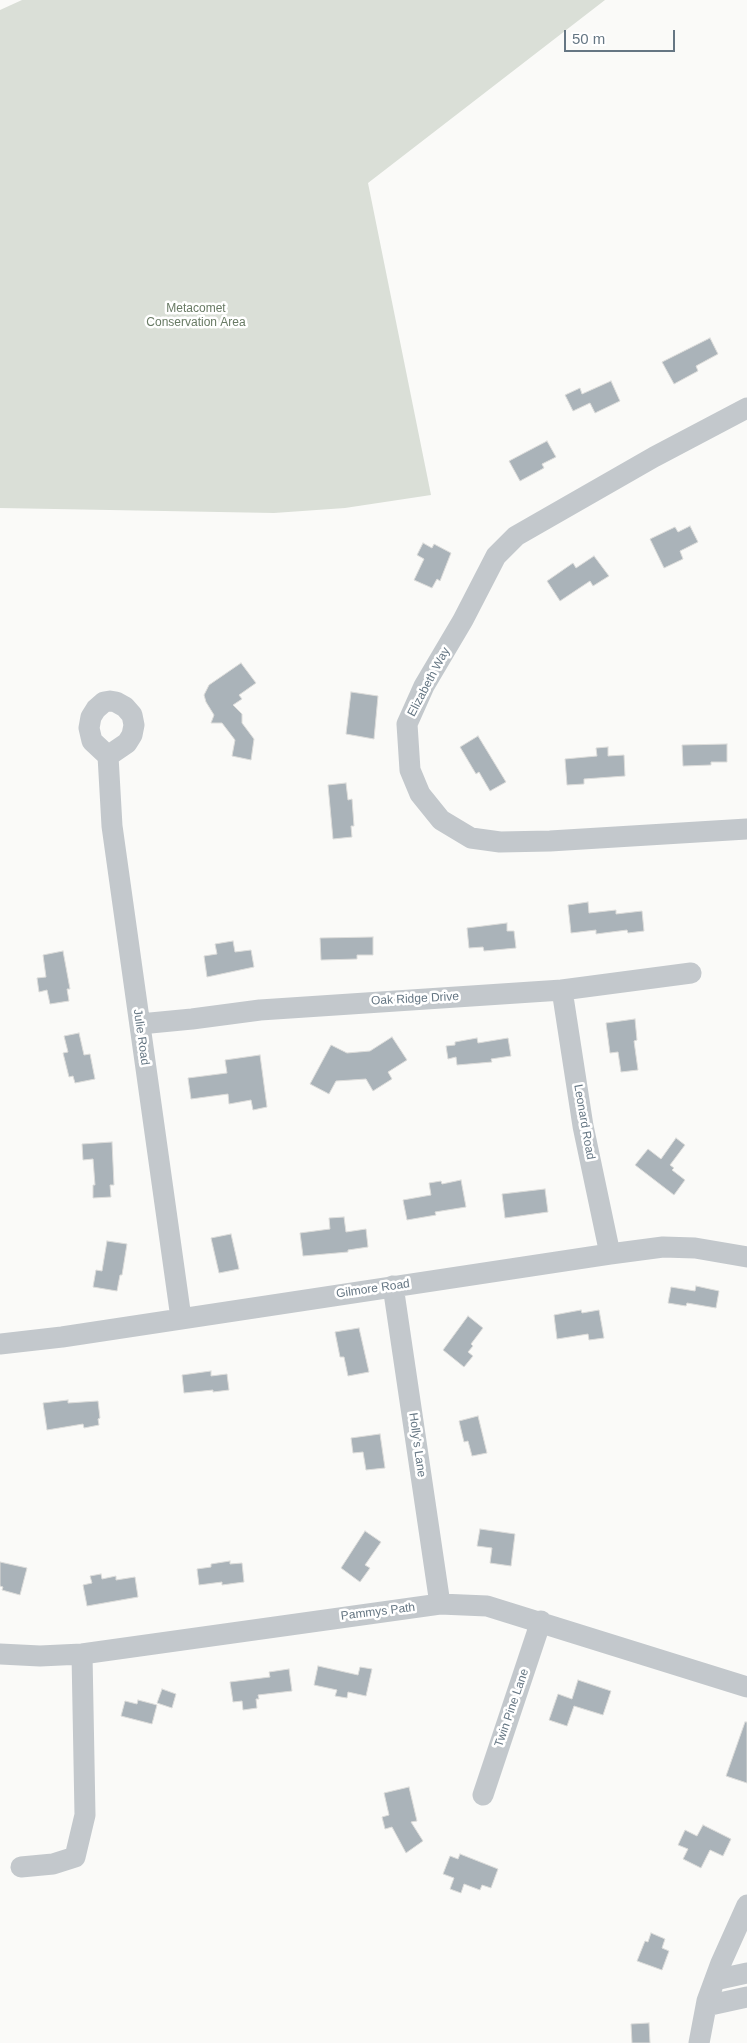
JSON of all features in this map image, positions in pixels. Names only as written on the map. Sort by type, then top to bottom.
[{"type":"street","name":"Elizabeth Way","points":[[747,408],[654,456],[516,536],[496,556],[463,620],[424,686],[407,724],[410,770],[420,794],[441,820],[471,838],[500,842],[550,841],[747,829]]},
{"type":"street","name":"Julie Road","points":[[108,756],[112,826],[181,1318]]},
{"type":"street","name":"Oak Ridge Drive","points":[[140,1024],[260,1010],[562,990],[691,973]]},
{"type":"street","name":"Leonard Road","points":[[562,990],[583,1126],[610,1254]]},
{"type":"street","name":"Gilmore Road","points":[[0,1344],[62,1337],[663,1247],[694,1248],[747,1257]]},
{"type":"street","name":"Holly's Lane","points":[[393,1286],[440,1604]]},
{"type":"street","name":"Pammys Path","points":[[0,1654],[40,1656],[82,1654],[440,1604],[487,1606],[541,1621],[747,1687]]},
{"type":"street","name":"Twin Pine Lane","points":[[483,1795],[541,1621]]},
{"type":"street","points":[[21,1867],[53,1864],[75,1857],[85,1814],[82,1654]]},
{"type":"street","points":[[700,2043],[706,2006],[747,1905]]},
{"type":"street","points":[[715,1980],[747,1973]]},
{"type":"street","points":[[706,2006],[747,1998]]},
{"type":"green space","name":"Metacomet Conservation Area","points":[[22,0],[605,0],[368,183],[431,495],[345,508],[274,513],[0,508],[0,10]]},
{"type":"building","points":[[710,338],[718,354],[696,366],[698,371],[674,384],[662,362]]},
{"type":"building","points":[[611,381],[620,401],[595,413],[590,403],[573,411],[565,395],[580,388],[582,394]]},
{"type":"building","points":[[547,441],[556,457],[542,464],[544,468],[520,481],[509,461]]},
{"type":"building","points":[[690,526],[698,542],[680,551],[683,559],[664,568],[650,539],[675,527],[678,532]]},
{"type":"building","points":[[423,543],[432,548],[434,544],[451,553],[440,581],[437,579],[432,588],[414,580],[424,559],[417,555]]},
{"type":"building","points":[[594,556],[609,576],[593,586],[590,581],[560,601],[547,581],[573,563],[576,568]]},
{"type":"building","points":[[241,663],[256,683],[239,695],[242,699],[233,705],[242,714],[242,723],[254,739],[251,760],[232,756],[235,740],[222,723],[211,723],[214,715],[204,695],[209,685]]},
{"type":"building","points":[[351,692],[378,696],[374,739],[346,734]]},
{"type":"building","points":[[478,736],[506,782],[490,791],[479,772],[476,774],[460,747]]},
{"type":"building","points":[[727,744],[727,762],[711,762],[711,765],[683,766],[682,745]]},
{"type":"building","points":[[608,747],[608,756],[624,755],[625,776],[584,779],[584,784],[567,785],[565,759],[597,756],[596,748]]},
{"type":"building","points":[[346,783],[348,800],[352,799],[354,826],[351,826],[352,837],[333,839],[328,785]]},
{"type":"building","points":[[588,902],[589,913],[616,910],[616,914],[642,911],[644,931],[628,933],[627,930],[596,934],[596,930],[571,933],[568,905]]},
{"type":"building","points":[[507,923],[507,931],[514,931],[516,948],[484,951],[483,947],[469,948],[467,928]]},
{"type":"building","points":[[373,937],[373,955],[357,955],[357,959],[321,960],[320,938]]},
{"type":"building","points":[[233,941],[235,952],[251,950],[254,967],[207,977],[204,956],[217,954],[215,944]]},
{"type":"building","points":[[63,951],[70,989],[67,989],[69,1001],[50,1004],[47,990],[39,992],[37,978],[46,977],[43,955]]},
{"type":"building","points":[[635,1019],[637,1040],[634,1041],[638,1070],[621,1072],[618,1052],[610,1053],[606,1023]]},
{"type":"building","points":[[79,1033],[84,1055],[90,1054],[95,1079],[75,1083],[73,1076],[69,1077],[63,1053],[68,1052],[64,1036]]},
{"type":"building","points":[[392,1037],[407,1060],[388,1072],[392,1079],[373,1091],[366,1079],[336,1081],[329,1094],[310,1084],[331,1045],[347,1053],[370,1051]]},
{"type":"building","points":[[477,1038],[478,1043],[508,1038],[511,1056],[491,1059],[492,1062],[457,1065],[456,1057],[448,1059],[446,1046],[455,1045],[455,1042]]},
{"type":"building","points":[[260,1055],[267,1107],[253,1110],[251,1100],[229,1104],[228,1094],[191,1099],[188,1078],[227,1073],[225,1060]]},
{"type":"building","points":[[676,1138],[685,1145],[670,1165],[674,1168],[672,1170],[685,1180],[674,1195],[635,1165],[648,1149],[661,1159]]},
{"type":"building","points":[[112,1142],[114,1185],[110,1185],[111,1197],[93,1198],[93,1185],[95,1185],[93,1159],[83,1160],[82,1144]]},
{"type":"building","points":[[461,1180],[466,1207],[435,1212],[436,1215],[407,1220],[403,1200],[431,1195],[429,1183],[441,1181],[442,1184]]},
{"type":"building","points":[[545,1189],[548,1212],[505,1218],[502,1194]]},
{"type":"building","points":[[344,1217],[346,1232],[366,1229],[368,1247],[348,1250],[348,1252],[303,1256],[300,1233],[330,1229],[329,1218]]},
{"type":"building","points":[[231,1234],[239,1269],[219,1273],[211,1238]]},
{"type":"building","points":[[107,1241],[127,1244],[122,1275],[120,1275],[117,1291],[93,1287],[96,1270],[102,1271]]},
{"type":"building","points":[[696,1286],[719,1291],[716,1308],[687,1303],[686,1306],[668,1303],[671,1287],[695,1291]]},
{"type":"building","points":[[581,1310],[582,1313],[599,1310],[604,1338],[589,1340],[588,1334],[557,1339],[554,1315]]},
{"type":"building","points":[[468,1316],[483,1328],[471,1344],[473,1346],[468,1352],[473,1356],[464,1367],[443,1350]]},
{"type":"building","points":[[359,1328],[369,1372],[348,1376],[344,1357],[340,1357],[335,1332]]},
{"type":"building","points":[[211,1371],[211,1376],[227,1374],[229,1390],[184,1393],[182,1375]]},
{"type":"building","points":[[68,1400],[68,1403],[98,1401],[99,1425],[84,1428],[83,1424],[47,1430],[43,1403]]},
{"type":"building","points":[[478,1416],[487,1453],[472,1456],[468,1441],[464,1442],[459,1421]]},
{"type":"building","points":[[380,1434],[385,1468],[366,1470],[363,1452],[353,1453],[351,1438]]},
{"type":"building","points":[[480,1529],[515,1534],[511,1566],[490,1563],[492,1548],[477,1546]]},
{"type":"building","points":[[365,1531],[381,1542],[365,1565],[370,1568],[360,1582],[341,1568]]},
{"type":"building","points":[[230,1561],[230,1564],[242,1563],[244,1582],[222,1585],[222,1582],[199,1585],[197,1569],[211,1567],[211,1564]]},
{"type":"building","points":[[0,1562],[27,1568],[20,1595],[2,1590],[3,1587],[0,1586]]},
{"type":"building","points":[[101,1574],[102,1579],[116,1576],[116,1580],[135,1577],[138,1597],[87,1606],[83,1585],[92,1583],[90,1576]]},
{"type":"building","points":[[318,1666],[358,1675],[360,1667],[372,1669],[366,1696],[348,1692],[347,1698],[335,1696],[337,1690],[314,1685]]},
{"type":"building","points":[[289,1669],[292,1691],[258,1695],[259,1699],[256,1699],[257,1708],[243,1710],[242,1701],[233,1702],[230,1682],[270,1677],[269,1672]]},
{"type":"building","points":[[578,1680],[611,1691],[603,1715],[574,1706],[567,1726],[549,1720],[558,1694],[572,1699]]},
{"type":"building","points":[[162,1689],[176,1694],[172,1708],[157,1703]]},
{"type":"building","points":[[138,1700],[157,1705],[152,1724],[121,1716],[125,1701],[137,1704]]},
{"type":"building","points":[[745,1722],[747,1722],[747,1783],[726,1776]]},
{"type":"building","points":[[409,1787],[417,1821],[411,1822],[423,1841],[406,1853],[392,1827],[385,1829],[382,1817],[389,1815],[384,1793]]},
{"type":"building","points":[[703,1825],[731,1839],[723,1856],[710,1850],[701,1868],[683,1859],[688,1849],[678,1845],[685,1830],[697,1836]]},
{"type":"building","points":[[460,1854],[498,1869],[491,1888],[482,1885],[480,1890],[464,1884],[461,1893],[450,1889],[454,1878],[443,1874],[450,1856],[458,1859]]},
{"type":"building","points":[[651,1933],[665,1939],[662,1948],[669,1951],[662,1970],[637,1961],[645,1941],[648,1942]]},
{"type":"building","points":[[649,2023],[650,2043],[632,2043],[631,2024]]}]
